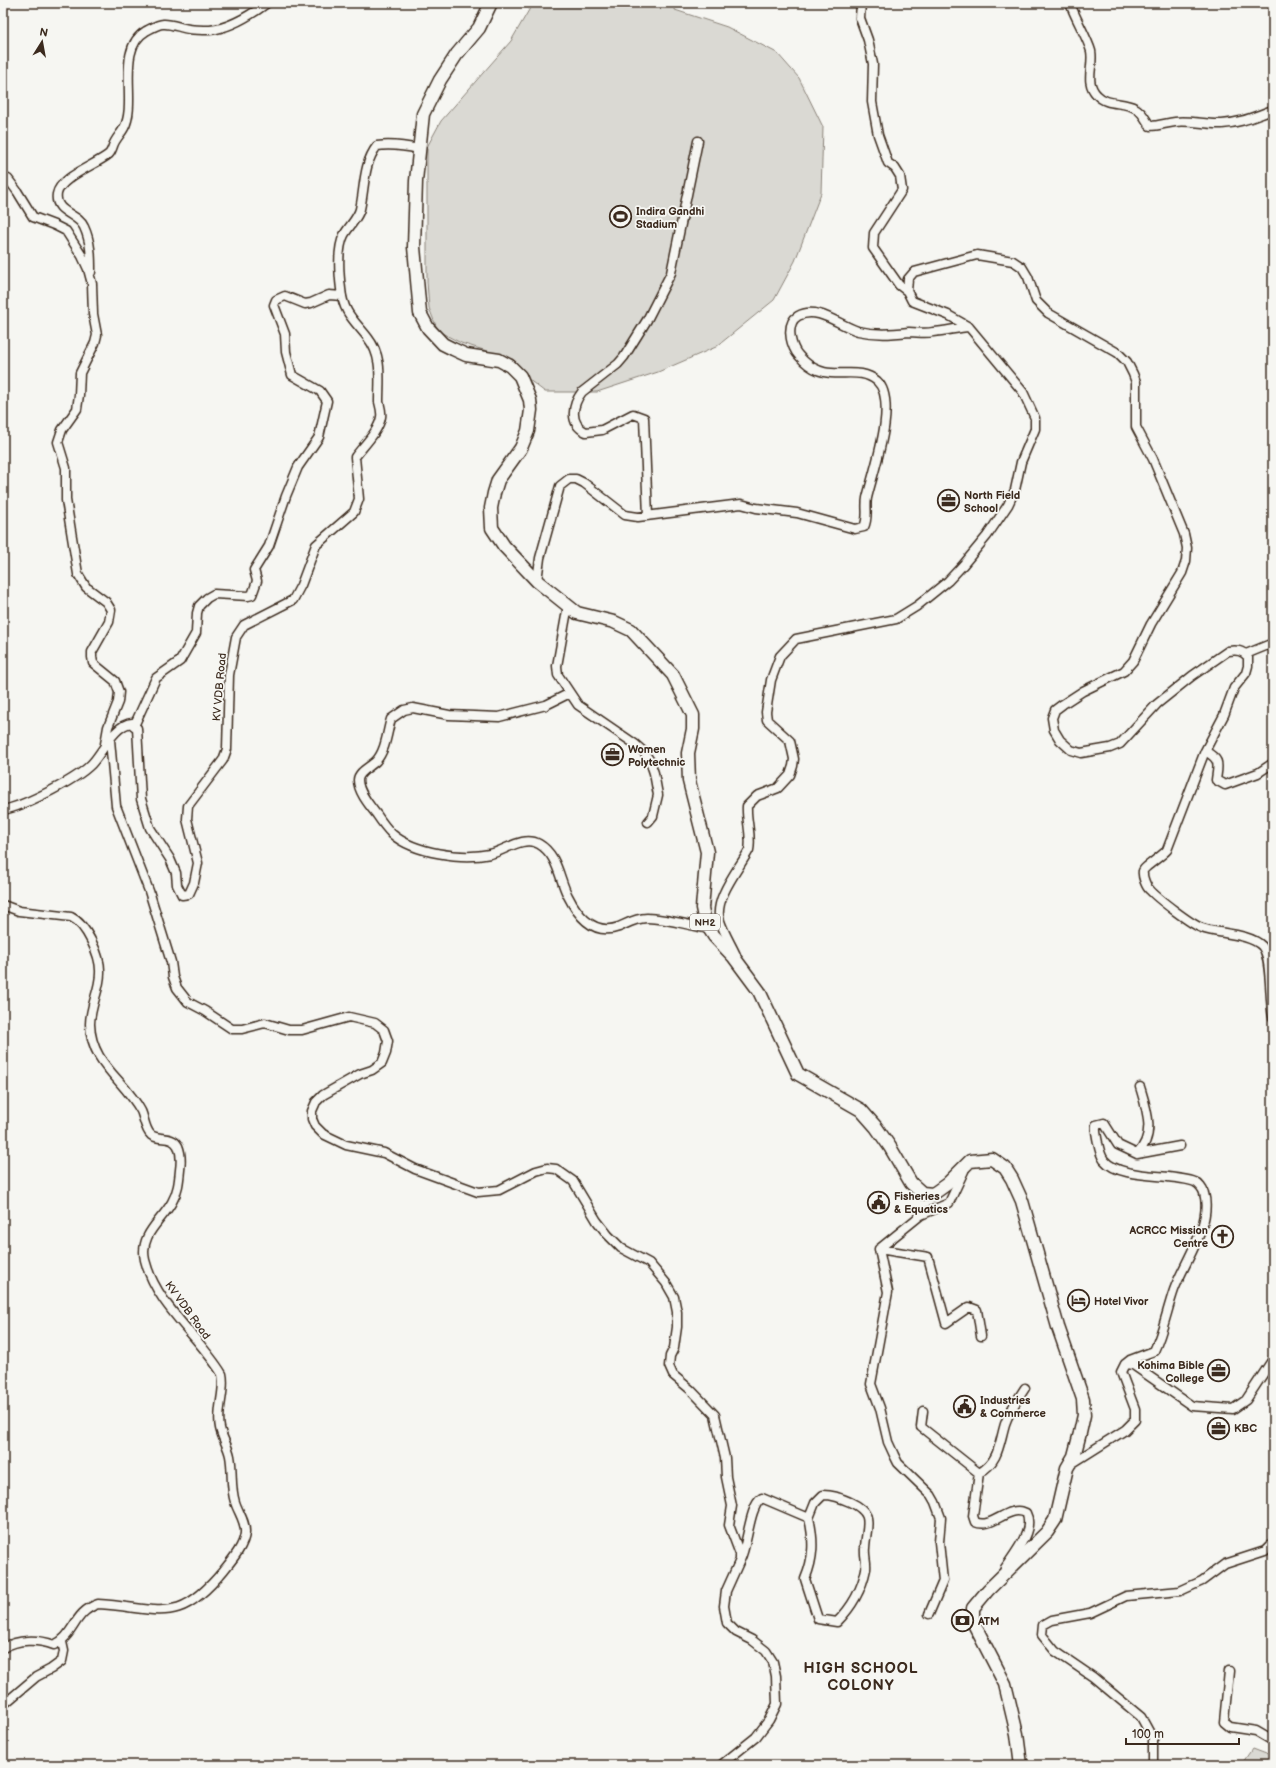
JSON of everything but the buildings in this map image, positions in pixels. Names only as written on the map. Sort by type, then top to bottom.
[{"type":"highway","name":"NH2","points":[[491,3],[480,28],[452,61],[440,80],[423,114],[416,181],[414,248],[416,288],[420,313],[428,328],[443,344],[466,355],[499,360],[510,366],[520,376],[530,400],[531,410],[528,430],[521,448],[498,480],[491,508],[492,528],[504,546],[537,581],[577,613],[614,622],[631,630],[673,674],[693,715],[693,729],[688,753],[689,781],[707,852],[702,908],[705,922],[759,991],[798,1074],[861,1110],[876,1127],[890,1147],[911,1184],[922,1193],[933,1194],[947,1184],[970,1161]]},
{"type":"highway","points":[[970,1161],[992,1159],[1005,1168],[1022,1200],[1058,1327],[1083,1399],[1084,1415],[1080,1433],[1074,1456],[1067,1468],[1055,1520],[1047,1532],[976,1603],[973,1608],[973,1622],[1005,1684],[1017,1734],[1021,1765]]},
{"type":"street","points":[[104,749],[108,727],[118,702],[119,692],[115,681],[93,663],[92,652],[109,622],[111,610],[106,602],[86,587],[78,574],[66,500],[66,468],[58,442],[58,437],[62,430],[77,409],[80,395],[80,373],[95,342],[96,326],[93,314],[90,247],[84,225],[63,210],[58,202],[57,194],[65,182],[110,153],[113,144],[124,128],[129,117],[128,76],[132,51],[137,40],[144,32],[163,24],[190,30],[209,30],[229,26],[267,3]]},
{"type":"street","points":[[740,966],[720,920],[720,903],[749,850],[750,843],[746,816],[747,806],[758,796],[778,788],[790,775],[793,766],[794,758],[790,741],[767,720],[766,712],[772,680],[780,656],[796,639],[896,619],[918,606],[963,566],[1001,516],[1015,490],[1021,462],[1035,429],[1035,418],[1023,392],[969,327],[948,315],[912,301],[907,291],[899,285],[873,248],[874,233],[902,190],[902,182],[894,168],[888,164],[878,135],[872,102],[873,64],[868,40],[860,18],[861,3]]},
{"type":"street","points":[[1070,3],[1090,51],[1091,61],[1089,77],[1091,86],[1097,96],[1106,101],[1135,108],[1150,126],[1161,126],[1175,122],[1202,122],[1210,124],[1235,123],[1250,120],[1273,110]]},
{"type":"street","points":[[648,516],[644,418],[633,414],[602,430],[586,432],[577,423],[573,412],[577,398],[582,392],[618,364],[624,357],[661,296],[671,273],[698,141]]},
{"type":"street","name":"KV VDB Road","points":[[134,726],[138,734],[141,799],[150,828],[170,859],[182,896],[189,894],[194,883],[198,863],[187,820],[188,806],[223,760],[227,749],[229,675],[236,637],[244,625],[293,600],[301,585],[316,545],[354,512],[359,499],[355,457],[377,427],[381,417],[380,366],[376,351],[368,338],[349,316],[342,296],[340,247],[344,235],[360,212],[367,164],[373,151],[378,146],[385,145],[419,149]]},
{"type":"street","points":[[3,177],[8,179],[17,191],[33,217],[66,231],[82,256],[91,276]]},
{"type":"street","points":[[907,291],[908,279],[914,272],[920,270],[977,255],[1013,262],[1022,267],[1028,277],[1036,302],[1064,323],[1118,354],[1127,362],[1136,382],[1136,427],[1153,459],[1184,534],[1186,561],[1182,573],[1151,624],[1133,661],[1124,671],[1083,691],[1055,710],[1052,718],[1054,730],[1060,740],[1071,750],[1081,753],[1110,748],[1120,744],[1157,704],[1192,676],[1228,651],[1237,650],[1246,654],[1248,657],[1246,673],[1234,688],[1224,715],[1205,751],[1167,850],[1161,857],[1145,866],[1142,871],[1144,880],[1149,890],[1199,927],[1251,940],[1262,946],[1269,963],[1270,1005],[1273,1017]]},
{"type":"street","points":[[3,810],[36,797],[82,773],[104,749],[120,727],[132,723],[134,726],[156,678],[180,661],[196,634],[199,606],[206,598],[214,594],[248,596],[254,592],[257,581],[254,570],[269,546],[286,496],[298,467],[319,437],[327,401],[320,391],[292,375],[286,352],[285,334],[274,306],[276,300],[285,296],[305,304],[329,295],[342,296]]},
{"type":"street","points":[[537,581],[540,558],[560,486],[569,479],[576,479],[584,483],[625,515],[638,517],[741,504],[756,508],[797,513],[855,529],[864,527],[866,522],[868,496],[883,434],[886,396],[876,381],[868,376],[859,373],[825,374],[808,364],[796,353],[791,340],[790,330],[793,322],[798,316],[810,313],[838,321],[856,330],[883,335],[911,332],[924,333],[969,327]]},
{"type":"street","points":[[568,605],[557,666],[558,675],[578,704],[635,744],[644,752],[650,761],[658,795],[653,816],[648,822]]},
{"type":"street","points":[[1246,654],[1273,643]]},
{"type":"street","points":[[570,693],[546,705],[499,717],[449,715],[413,708],[404,710],[391,718],[382,751],[376,761],[359,776],[358,781],[361,789],[375,813],[392,834],[402,841],[426,850],[458,856],[475,856],[501,851],[528,841],[539,844],[553,859],[567,896],[582,918],[592,926],[601,929],[612,929],[633,920],[648,918],[710,929]]},
{"type":"street","points":[[110,740],[116,806],[149,891],[171,962],[173,977],[177,988],[188,1002],[214,1016],[232,1029],[242,1029],[265,1024],[289,1030],[302,1030],[349,1017],[376,1023],[384,1030],[388,1041],[386,1054],[382,1062],[372,1070],[360,1074],[323,1095],[316,1102],[312,1111],[314,1126],[334,1141],[384,1153],[415,1169],[478,1192],[499,1190],[536,1171],[547,1168],[556,1170],[573,1181],[608,1235],[621,1248],[649,1263],[666,1282],[674,1297],[677,1312],[677,1327],[674,1348],[670,1356],[669,1366],[673,1375],[691,1390],[715,1416],[726,1458],[726,1477],[732,1506],[729,1525],[740,1554],[740,1560]]},
{"type":"street","points":[[1205,751],[1214,756],[1218,762],[1216,780],[1225,786],[1258,773],[1273,763]]},
{"type":"street","name":"KV VDB Road","points":[[3,905],[19,911],[71,917],[78,920],[86,929],[95,953],[100,974],[92,1006],[90,1023],[94,1045],[108,1070],[141,1111],[149,1134],[173,1141],[177,1146],[181,1166],[179,1185],[171,1204],[149,1232],[145,1243],[144,1258],[150,1276],[166,1302],[222,1374],[224,1379],[220,1400],[220,1426],[230,1456],[234,1501],[244,1523],[245,1533],[241,1545],[230,1563],[209,1588],[191,1603],[181,1608],[163,1611],[98,1604],[88,1607],[80,1614],[62,1642]]},
{"type":"street","points":[[1137,1154],[1144,1147],[1148,1137],[1149,1124],[1140,1087]]},
{"type":"street","points":[[1067,1468],[1125,1430],[1135,1420],[1135,1409],[1121,1372],[1125,1364],[1130,1360],[1154,1351],[1171,1299],[1197,1240],[1206,1208],[1203,1191],[1195,1182],[1125,1172],[1112,1166],[1104,1160],[1099,1148],[1096,1125],[1104,1124],[1118,1144],[1137,1154],[1180,1146]]},
{"type":"street","points":[[879,1249],[921,1215],[949,1203],[970,1161]]},
{"type":"street","points":[[879,1249],[928,1257],[946,1323],[969,1308],[978,1310],[981,1336]]},
{"type":"street","points":[[879,1249],[888,1292],[871,1384],[880,1408],[888,1442],[898,1463],[930,1495],[935,1502],[941,1518],[939,1542],[943,1581],[929,1614]]},
{"type":"street","points":[[1125,1364],[1134,1365],[1192,1406],[1233,1409],[1246,1400],[1273,1359]]},
{"type":"street","points":[[979,1473],[987,1469],[996,1457],[1005,1424],[1024,1388]]},
{"type":"street","points":[[922,1412],[921,1427],[979,1473]]},
{"type":"street","points":[[979,1473],[973,1516],[975,1522],[981,1525],[990,1523],[1012,1511],[1020,1510],[1026,1513],[1030,1522],[1026,1534],[996,1583]]},
{"type":"street","points":[[823,1495],[832,1495],[855,1505],[865,1512],[867,1517],[868,1528],[864,1550],[866,1569],[862,1583],[846,1613],[837,1622],[818,1619],[805,1579],[811,1564],[813,1551],[809,1518],[815,1503],[823,1495]]},
{"type":"street","points":[[721,1765],[756,1737],[769,1720],[777,1704],[777,1688],[773,1662],[766,1651],[752,1640],[736,1632],[726,1623],[724,1606],[726,1591],[744,1552],[755,1506],[762,1498],[809,1518]]},
{"type":"street","points":[[1153,1765],[1153,1739],[1141,1717],[1093,1677],[1055,1651],[1042,1635],[1043,1625],[1052,1620],[1090,1613],[1126,1596],[1180,1591],[1202,1580],[1225,1564],[1265,1551],[1273,1543]]},
{"type":"street","points":[[3,1648],[19,1641],[46,1642],[54,1645],[62,1642],[64,1651],[62,1661],[36,1677],[3,1705]]},
{"type":"street","points":[[1229,1671],[1224,1722],[1230,1727],[1256,1731],[1273,1741]]},
{"type":"shaded area","name":"Indira Gandhi Stadium","points":[[533,3],[676,3],[675,10],[727,27],[777,53],[799,78],[823,127],[821,193],[795,261],[774,300],[716,347],[658,372],[597,392],[545,392],[528,379],[513,359],[461,343],[438,331],[429,308],[427,282],[427,147],[441,121],[511,41]]},
{"type":"shaded area","points":[[1252,1749],[1273,1757],[1273,1765],[1241,1765]]},
{"type":"place","name":"Indira Gandhi Stadium","points":[[620,217]]},
{"type":"place","name":"North Field School","points":[[949,501]]},
{"type":"place","name":"Women Polytechnic","points":[[612,755]]},
{"type":"place","name":"Fisheries & Equatics","points":[[878,1202]]},
{"type":"place","name":"ACRCC Mission Centre","points":[[1223,1236]]},
{"type":"place","name":"Hotel Vivor","points":[[1079,1301]]},
{"type":"place","name":"Kohima Bible College","points":[[1219,1371]]},
{"type":"place","name":"Industries & Commerce","points":[[965,1406]]},
{"type":"place","name":"KBC","points":[[1219,1428]]},
{"type":"place","name":"ATM","points":[[963,1621]]},
{"type":"district","name":"HIGH SCHOOL COLONY","points":[[861,1676]]}]
